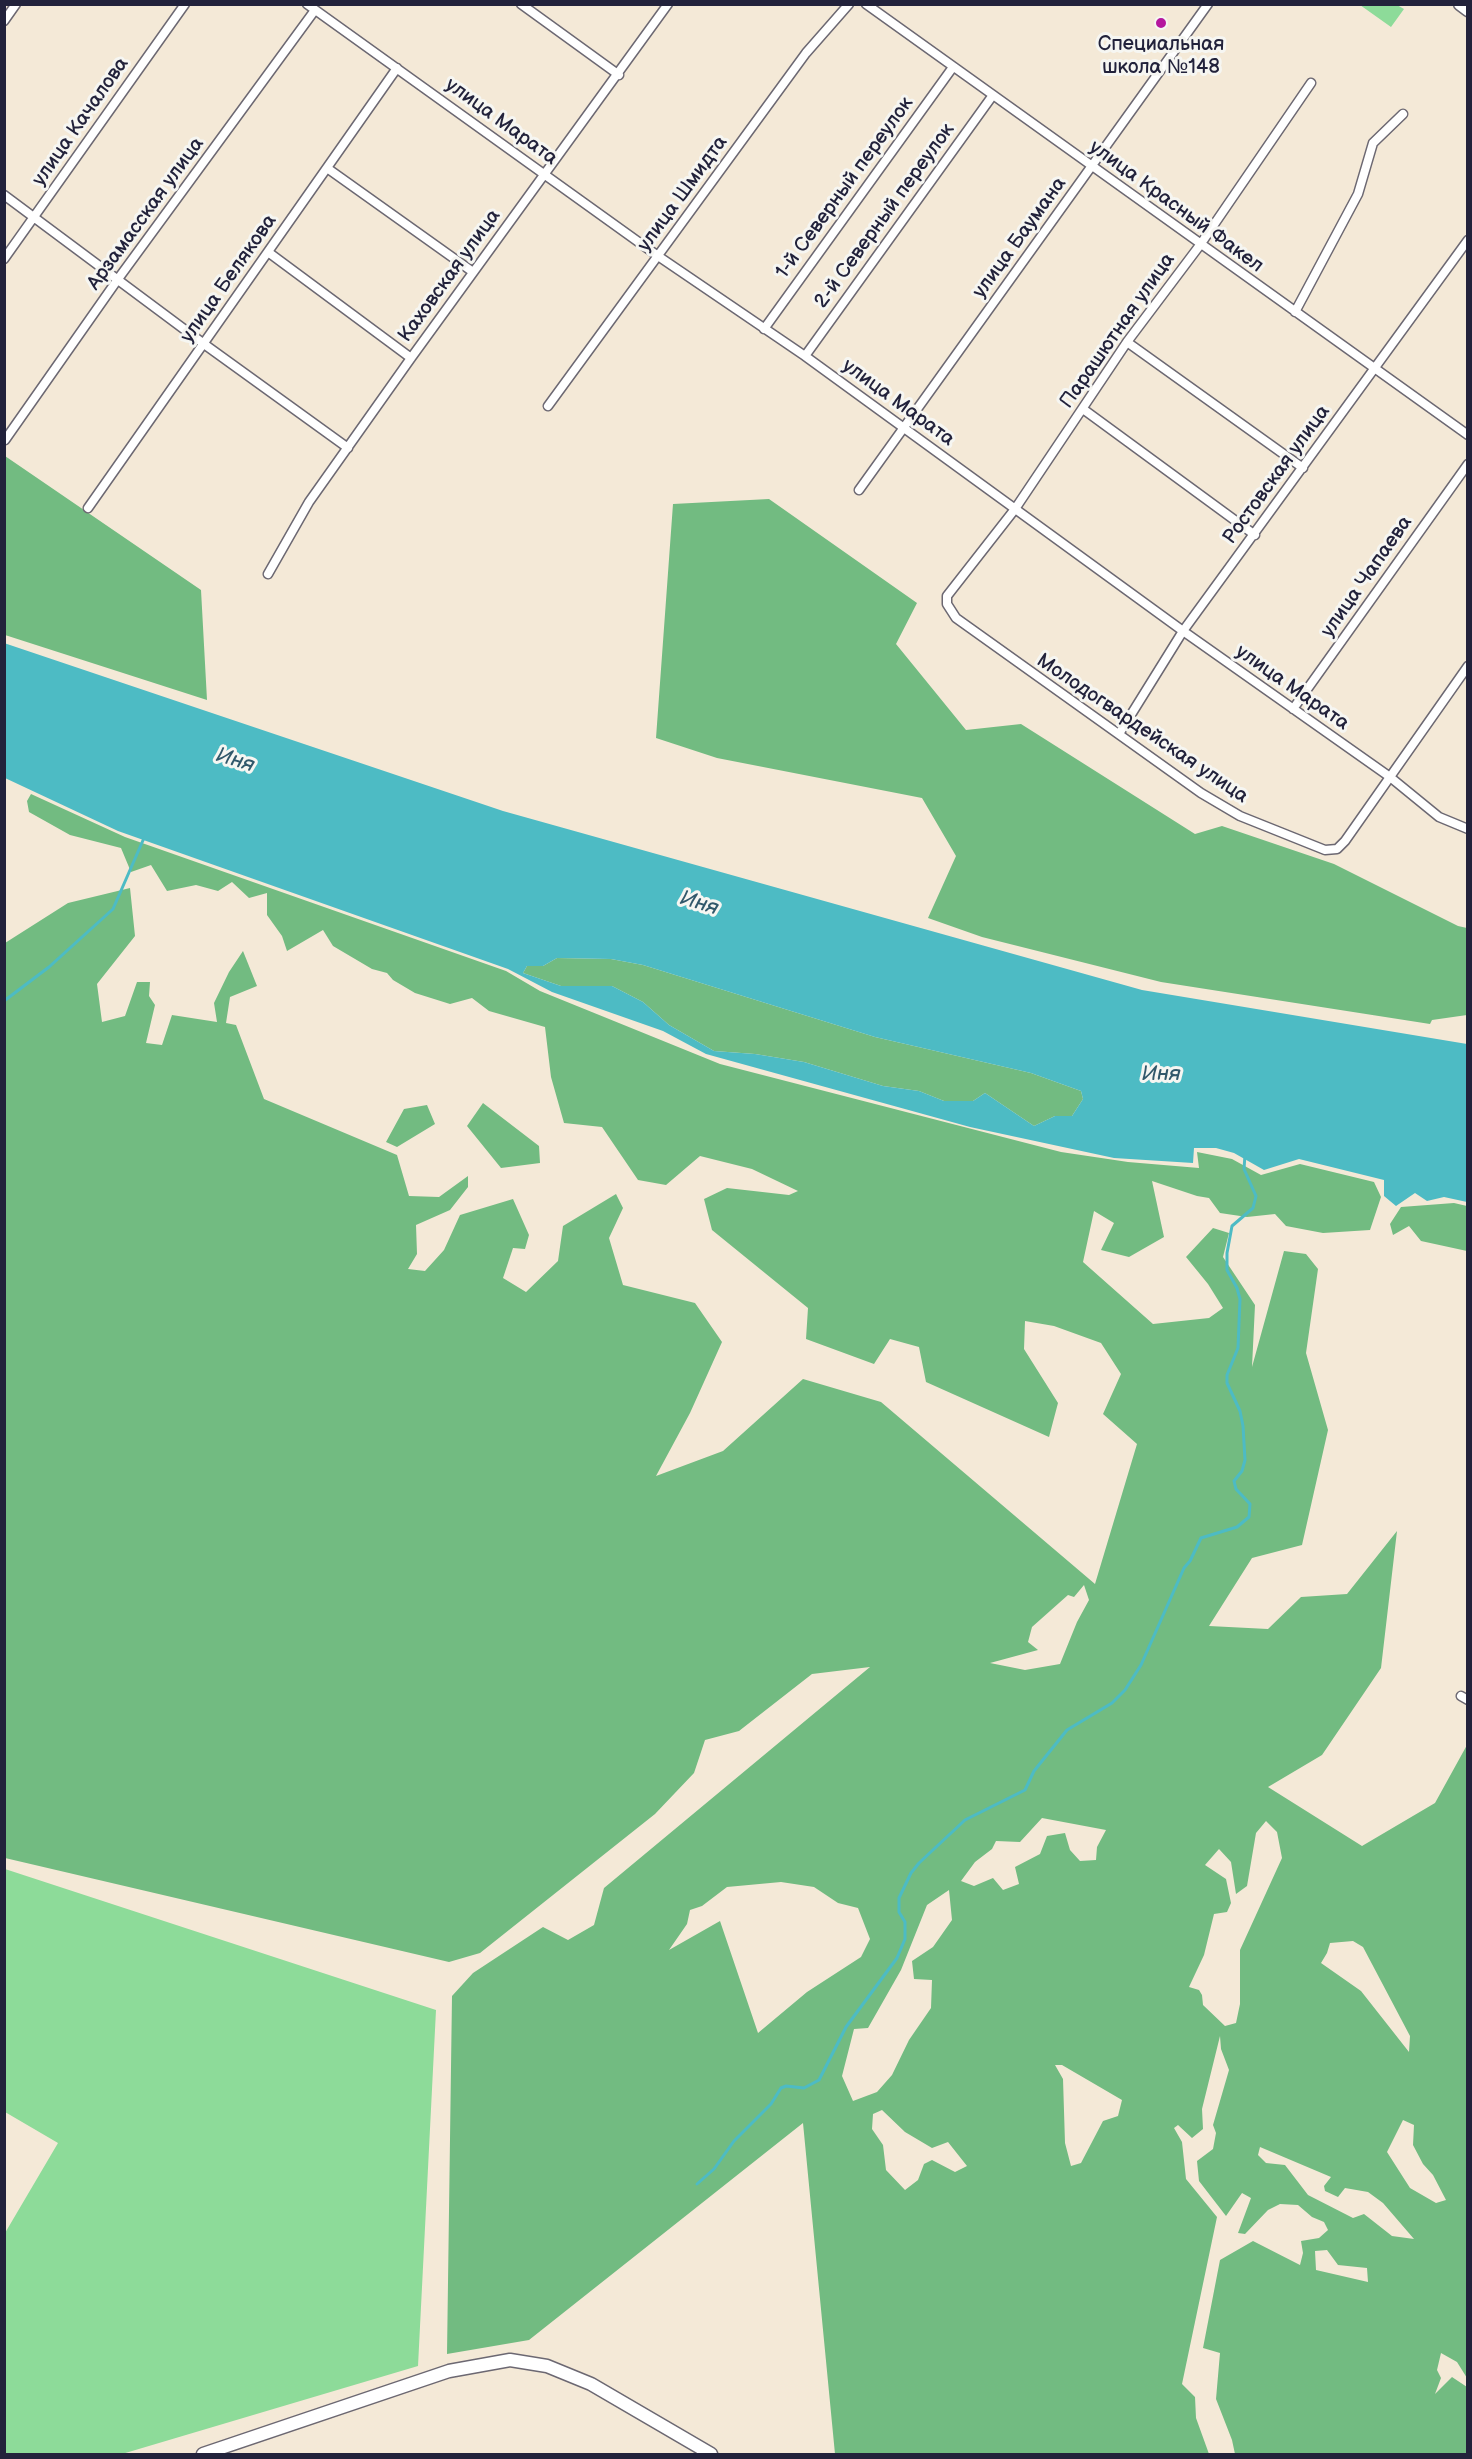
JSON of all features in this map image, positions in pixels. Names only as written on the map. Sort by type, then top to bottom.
[{"type":"street","points":[[4,21],[16,4]]},
{"type":"street","name":"улица Качалова","points":[[4,259],[185,4]]},
{"type":"street","points":[[521,4],[619,75]]},
{"type":"street","name":"улица Шмидта","points":[[548,406],[806,53],[849,4]]},
{"type":"street","name":"улица Красный Факел","points":[[866,4],[1467,435]]},
{"type":"street","name":"улица Баумана","points":[[859,490],[1208,4]]},
{"type":"street","points":[[1460,4],[1467,10]]},
{"type":"street","name":"Каховская улица","points":[[268,574],[309,502],[473,272],[619,75],[663,6]]},
{"type":"street","name":"улица Марата","points":[[311,7],[658,256],[805,356],[1183,631],[1390,777],[1439,817],[1467,830]]},
{"type":"street","name":"Арзамасская улица","points":[[5,440],[311,7]]},
{"type":"street","name":"1-й Северный переулок","points":[[764,329],[953,67]]},
{"type":"street","name":"улица Белякова","points":[[88,508],[397,68]]},
{"type":"street","name":"Парашютная улица","points":[[948,596],[1015,508],[1127,342],[1200,245],[1311,83]]},
{"type":"street","name":"2-й Северный переулок","points":[[805,356],[993,95]]},
{"type":"street","points":[[1295,312],[1358,194],[1373,143],[1403,114]]},
{"type":"street","points":[[327,168],[473,272]]},
{"type":"street","points":[[4,195],[348,448]]},
{"type":"street","name":"Ростовская улица","points":[[1119,734],[1183,631],[1255,535],[1467,240]]},
{"type":"street","points":[[268,252],[411,358]]},
{"type":"street","points":[[1127,342],[1303,468]]},
{"type":"street","points":[[1083,409],[1255,535]]},
{"type":"street","name":"улица Чапаева","points":[[1293,709],[1467,464]]},
{"type":"street","name":"Молодогвардейская улица","points":[[948,596],[946,604],[956,618],[1201,793],[1239,816],[1325,850],[1337,849],[1345,841],[1467,666]]},
{"type":"street","points":[[203,2454],[449,2371],[510,2360],[547,2366],[591,2384],[711,2454]]},
{"type":"green space","points":[[1360,5],[1397,5],[1404,9],[1391,27]]},
{"type":"green space","points":[[5,456],[201,590],[207,700],[5,635]]},
{"type":"green space","points":[[769,499],[917,603],[896,644],[966,730],[1021,724],[1195,834],[1222,826],[1334,864],[1458,926],[1467,928],[1467,1015],[1432,1020],[1430,1024],[1161,982],[982,937],[928,918],[956,856],[922,798],[717,758],[656,738],[673,504]]},
{"type":"green space","points":[[31,794],[125,837],[506,971],[540,991],[720,1064],[1061,1152],[1128,1162],[1199,1168],[1197,1152],[1232,1159],[1261,1175],[1300,1164],[1374,1182],[1381,1197],[1370,1230],[1323,1233],[1286,1226],[1275,1214],[1247,1217],[1220,1213],[1209,1198],[1152,1181],[1164,1237],[1129,1257],[1101,1250],[1114,1223],[1094,1211],[1083,1262],[1153,1324],[1209,1318],[1223,1308],[1208,1284],[1186,1257],[1213,1228],[1229,1233],[1223,1257],[1255,1305],[1252,1367],[1284,1251],[1306,1254],[1318,1269],[1306,1353],[1328,1430],[1302,1545],[1252,1558],[1209,1626],[1268,1629],[1301,1597],[1347,1594],[1397,1531],[1381,1668],[1322,1755],[1268,1787],[1362,1846],[1435,1803],[1467,1745],[1467,2378],[1457,2362],[1441,2353],[1437,2370],[1441,2378],[1435,2394],[1452,2377],[1467,2387],[1467,2454],[1235,2454],[1216,2399],[1220,2353],[1203,2348],[1220,2260],[1253,2241],[1300,2265],[1303,2253],[1301,2241],[1319,2238],[1328,2230],[1324,2222],[1312,2217],[1298,2205],[1280,2204],[1268,2210],[1245,2234],[1238,2233],[1251,2198],[1242,2193],[1226,2216],[1199,2181],[1197,2161],[1213,2149],[1216,2133],[1213,2125],[1229,2070],[1221,2049],[1220,2036],[1202,2109],[1203,2129],[1192,2138],[1178,2125],[1174,2128],[1182,2142],[1186,2179],[1217,2217],[1182,2384],[1195,2397],[1196,2418],[1209,2454],[835,2454],[803,2123],[529,2340],[447,2354],[452,1996],[473,1973],[543,1927],[568,1940],[594,1925],[604,1888],[870,1667],[812,1674],[739,1731],[705,1740],[694,1773],[655,1814],[480,1953],[449,1962],[5,1858],[5,943],[68,903],[130,888],[135,936],[97,984],[102,1022],[125,1016],[137,982],[150,982],[149,996],[155,1005],[146,1043],[162,1045],[172,1015],[217,1022],[214,1003],[229,972],[243,951],[257,986],[230,997],[226,1023],[236,1025],[264,1099],[397,1155],[409,1196],[439,1197],[468,1176],[468,1187],[450,1210],[416,1225],[417,1254],[408,1269],[425,1271],[444,1250],[460,1215],[513,1199],[529,1235],[525,1249],[513,1248],[503,1278],[526,1292],[558,1261],[563,1226],[616,1194],[623,1208],[609,1238],[623,1285],[695,1303],[722,1342],[690,1413],[656,1476],[723,1451],[803,1379],[881,1402],[1095,1584],[1137,1444],[1103,1414],[1121,1374],[1101,1343],[1054,1326],[1025,1321],[1024,1349],[1058,1403],[1049,1437],[926,1382],[919,1347],[890,1339],[874,1364],[806,1339],[808,1308],[712,1230],[704,1199],[727,1188],[789,1195],[798,1191],[752,1169],[700,1156],[666,1185],[638,1180],[602,1127],[564,1123],[551,1077],[545,1027],[489,1011],[472,998],[450,1004],[415,993],[393,980],[387,973],[372,969],[333,946],[323,930],[287,951],[282,936],[267,915],[267,893],[249,898],[232,882],[218,891],[196,885],[167,891],[151,865],[131,872],[121,848],[70,835],[29,812],[27,801]],"holes":[[[1084,1585],[1089,1600],[1077,1622],[1060,1664],[1025,1670],[990,1663],[1038,1650],[1028,1642],[1032,1627],[1068,1595],[1074,1597]],[[1042,1818],[1106,1830],[1097,1847],[1096,1860],[1080,1861],[1070,1850],[1065,1833],[1047,1836],[1040,1854],[1015,1867],[1019,1884],[1003,1890],[993,1878],[974,1886],[961,1881],[975,1862],[992,1849],[996,1841],[1020,1842]],[[1266,1821],[1277,1832],[1282,1858],[1240,1950],[1240,2004],[1236,2023],[1225,2026],[1203,2005],[1199,1990],[1189,1987],[1204,1955],[1214,1914],[1227,1912],[1231,1903],[1226,1879],[1205,1865],[1219,1849],[1231,1862],[1236,1894],[1247,1886],[1256,1833]],[[781,1882],[814,1887],[838,1903],[858,1908],[870,1939],[861,1957],[807,1992],[758,2033],[720,1921],[669,1950],[687,1924],[690,1910],[702,1906],[727,1887]],[[949,1890],[952,1920],[933,1947],[912,1961],[914,1979],[932,1980],[931,2008],[909,2040],[892,2075],[877,2092],[853,2101],[842,2076],[854,2029],[868,2028],[901,1970],[927,1905]],[[1353,1941],[1363,1947],[1410,2036],[1409,2052],[1361,1991],[1321,1963],[1330,1943]],[[1055,2065],[1062,2065],[1122,2100],[1118,2116],[1103,2121],[1081,2163],[1071,2166],[1065,2143],[1063,2079]],[[882,2110],[905,2132],[932,2148],[948,2142],[967,2166],[955,2172],[932,2160],[924,2164],[918,2180],[905,2190],[886,2170],[883,2145],[872,2129],[873,2114]],[[1403,2120],[1414,2125],[1413,2145],[1446,2200],[1436,2203],[1410,2188],[1387,2152]],[[1260,2147],[1331,2177],[1324,2186],[1325,2191],[1338,2197],[1345,2188],[1368,2192],[1383,2203],[1414,2239],[1392,2236],[1364,2214],[1353,2218],[1308,2195],[1285,2165],[1266,2163],[1258,2155]],[[1327,2250],[1338,2265],[1367,2268],[1368,2282],[1316,2270],[1315,2251]]]},
{"type":"green space","points":[[557,958],[611,959],[643,965],[875,1037],[1031,1073],[1081,1091],[1083,1099],[1072,1116],[1055,1116],[1034,1126],[985,1093],[973,1101],[944,1101],[919,1091],[883,1086],[804,1062],[755,1054],[714,1051],[669,1025],[643,1002],[612,986],[561,986],[523,973],[527,966],[543,966]]},
{"type":"green space","points":[[483,1103],[539,1146],[540,1163],[501,1168],[467,1126]]},
{"type":"green space","points":[[427,1105],[435,1124],[397,1147],[386,1142],[404,1109]]},
{"type":"green space","points":[[1454,1203],[1467,1206],[1467,1251],[1421,1241],[1409,1226],[1393,1235],[1390,1224],[1401,1207]]},
{"type":"green space","points":[[5,1869],[436,2010],[418,2366],[122,2454],[5,2454],[5,2233],[58,2143],[5,2112]]},
{"type":"water","name":"Иня","points":[[4,643],[503,811],[1142,990],[1467,1044],[1467,1202],[1444,1197],[1427,1201],[1415,1193],[1396,1206],[1384,1196],[1384,1180],[1299,1159],[1264,1170],[1234,1153],[1216,1148],[1194,1148],[1193,1163],[1114,1158],[970,1127],[706,1054],[663,1031],[552,992],[508,969],[118,831],[5,778]],"holes":[[[557,958],[611,959],[643,965],[875,1037],[1031,1073],[1081,1091],[1083,1099],[1072,1116],[1055,1116],[1034,1126],[985,1093],[973,1101],[944,1101],[919,1091],[883,1086],[804,1062],[755,1054],[714,1051],[669,1025],[643,1002],[612,986],[561,986],[523,973],[527,966],[543,966]]]},
{"type":"waterway","points":[[4,1001],[49,967],[113,909],[144,838]]},
{"type":"waterway","points":[[697,2184],[714,2169],[734,2141],[771,2104],[781,2088],[786,2086],[804,2088],[819,2080],[846,2027],[897,1958],[905,1939],[905,1922],[899,1912],[899,1898],[911,1873],[919,1863],[965,1820],[1025,1790],[1034,1771],[1067,1730],[1112,1703],[1125,1690],[1141,1665],[1184,1568],[1201,1538],[1237,1527],[1249,1517],[1250,1504],[1236,1489],[1234,1481],[1242,1471],[1245,1460],[1243,1426],[1240,1411],[1227,1383],[1227,1375],[1238,1348],[1240,1299],[1227,1270],[1227,1253],[1232,1226],[1253,1208],[1256,1196],[1244,1169],[1245,1155]]},
{"type":"place","name":"Специальная школа №148","points":[[1161,23]]}]
